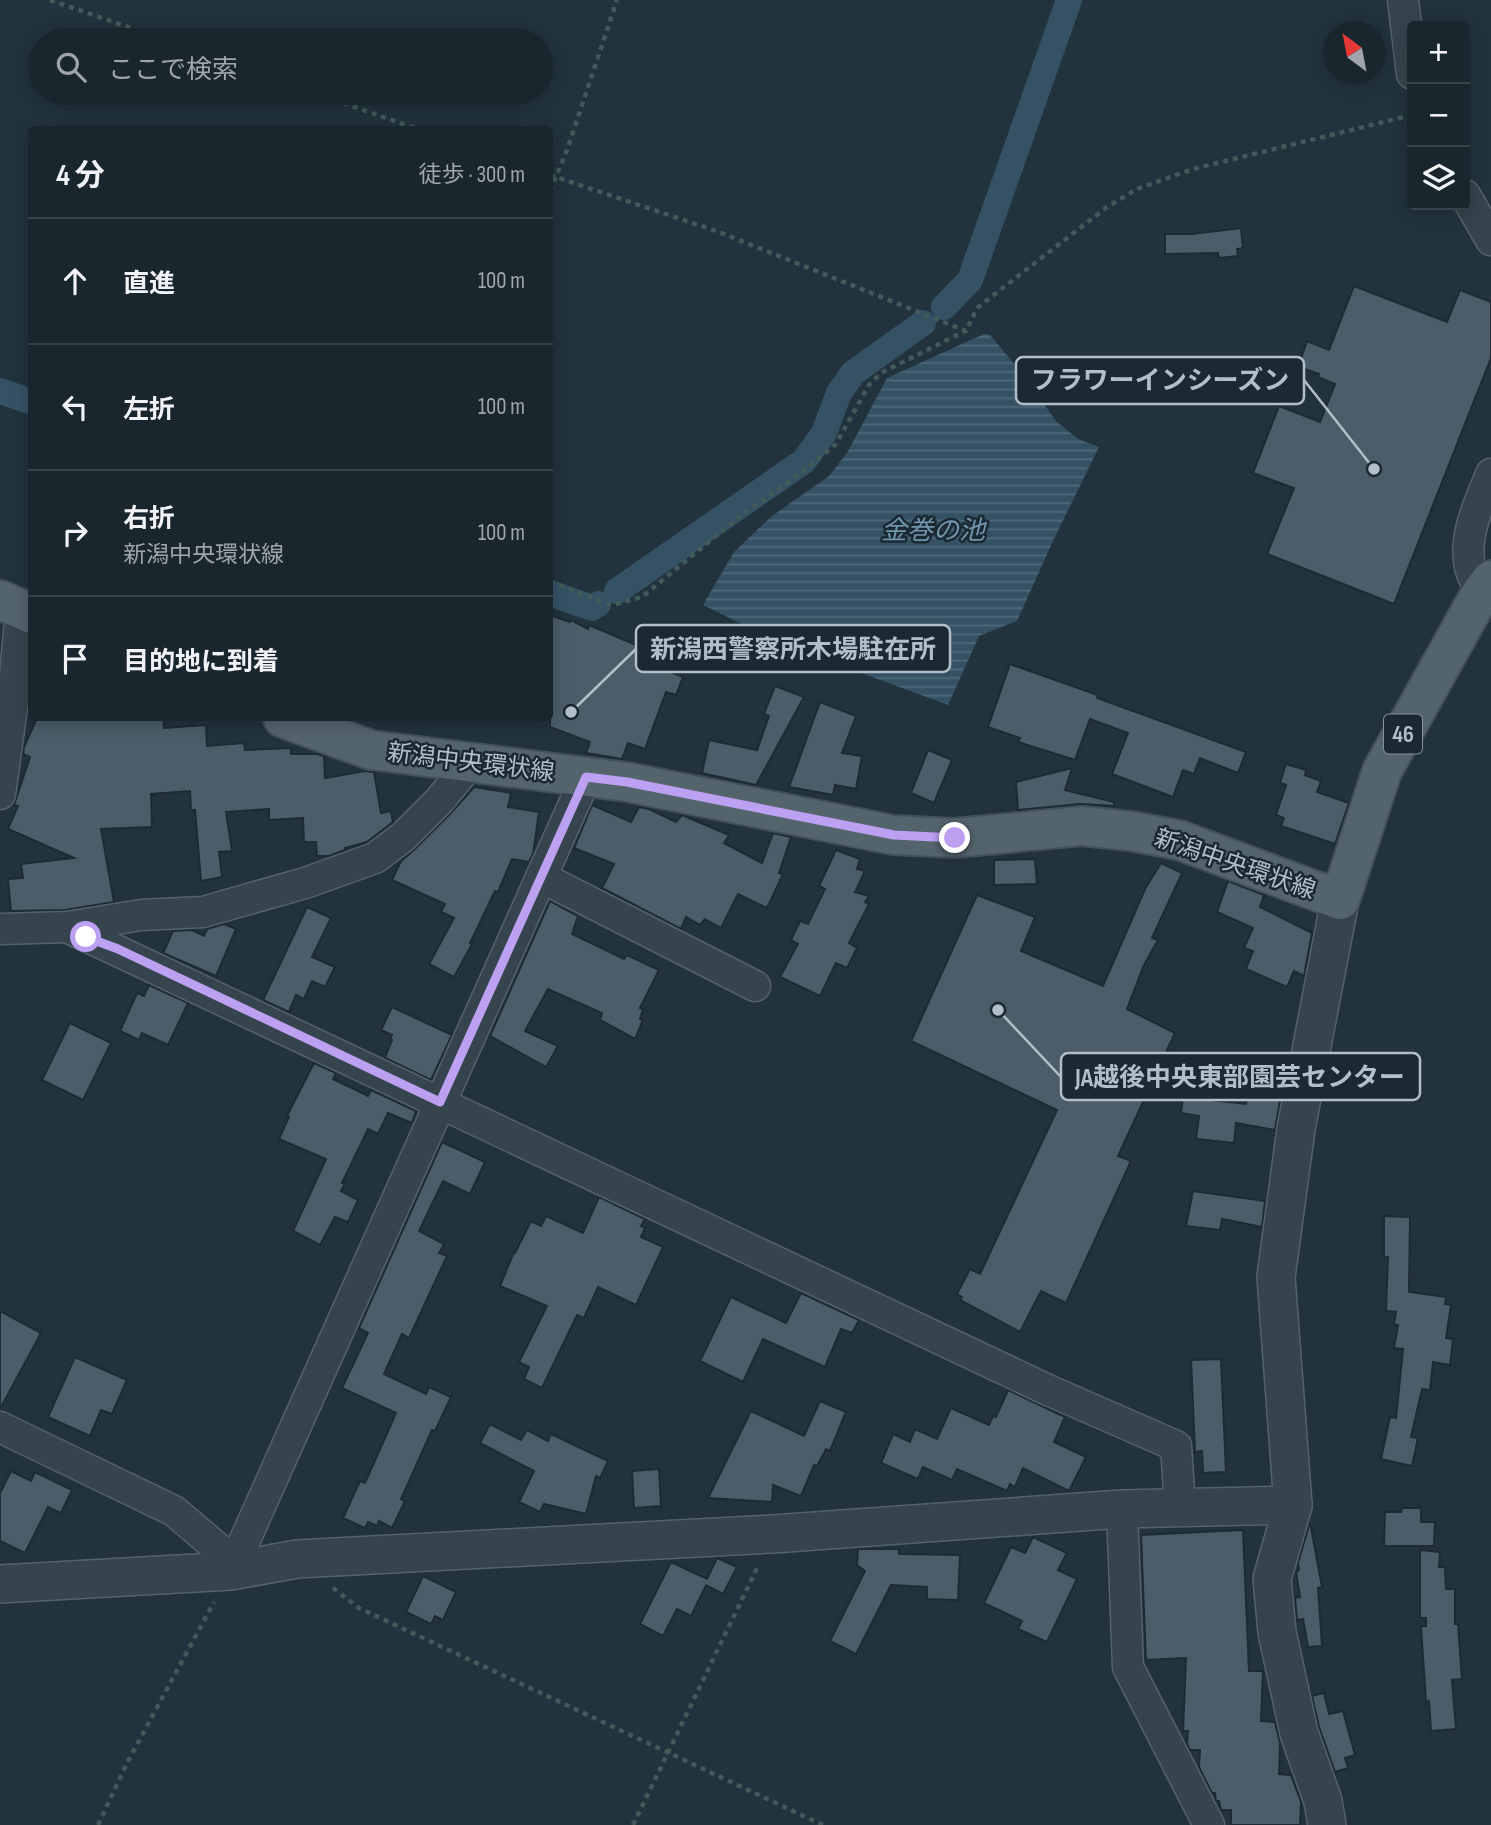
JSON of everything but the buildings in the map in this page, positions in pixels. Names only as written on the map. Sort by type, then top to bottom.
[{"type":"main road","name":"新潟中央環状線","points":[[291,721],[371,750],[627,782],[894,835],[955,838],[1082,826],[1130,831],[1179,840],[1340,900],[1382,771],[1486,587]]},
{"type":"street","points":[[1404,0],[1407,28]]},
{"type":"street","points":[[1470,204],[1491,240]]},
{"type":"street","points":[[1486,587],[1470,567],[1469,540],[1491,474]]},
{"type":"street","points":[[0,794],[13,700],[17,608]]},
{"type":"street","points":[[0,929],[67,927],[141,915],[203,912],[305,883],[375,858],[403,837],[439,801],[472,761]]},
{"type":"street","points":[[232,1571],[586,777]]},
{"type":"street","points":[[541,877],[755,986]]},
{"type":"street","points":[[1327,1825],[1323,1801],[1299,1733],[1277,1632],[1272,1579],[1293,1505],[1276,1277],[1296,1129],[1340,900]]},
{"type":"street","points":[[67,927],[1035,1384],[1176,1446],[1180,1508]]},
{"type":"street","points":[[0,1427],[174,1511],[221,1551],[232,1571]]},
{"type":"street","points":[[0,1584],[232,1571],[297,1559],[773,1534],[1122,1509],[1293,1505]]},
{"type":"street","points":[[1122,1509],[1128,1667],[1209,1825]]},
{"type":"path","points":[[50,0],[130,28]]},
{"type":"path","points":[[553,184],[617,0]]},
{"type":"path","points":[[349,105],[409,126]]},
{"type":"path","points":[[553,583],[612,605],[642,597],[739,517],[836,444],[869,385],[881,373],[966,331],[977,308],[1107,206],[1137,189],[1193,169],[1407,116]]},
{"type":"path","points":[[553,176],[719,232],[966,331]]},
{"type":"path","points":[[633,1825],[773,1534]]},
{"type":"path","points":[[297,1559],[359,1608],[823,1825]]},
{"type":"path","points":[[98,1825],[127,1763],[232,1571]]},
{"type":"water","name":"金巻の池","points":[[984,334],[990,335],[1015,365],[1057,422],[1078,439],[1099,447],[1017,621],[979,636],[948,705],[783,644],[703,605],[734,552],[772,516],[829,476],[847,453],[887,378]]},
{"type":"waterway","points":[[944,307],[970,280],[1069,0]]},
{"type":"waterway","points":[[617,591],[804,461],[824,433],[839,393],[853,373],[923,323]]},
{"type":"waterway","points":[[0,391],[28,401]]},
{"type":"waterway","points":[[553,594],[592,608],[598,604]]},
{"type":"place","name":"フラワーインシーズン","points":[[1374,469]]},
{"type":"place","name":"新潟西警察所木場駐在所","points":[[571,712]]},
{"type":"place","name":"JA越後中央東部園芸センター","points":[[998,1010]]},
{"type":"route","points":[[86,937],[118,949],[440,1102],[586,777],[627,782],[894,835],[955,838]]}]
